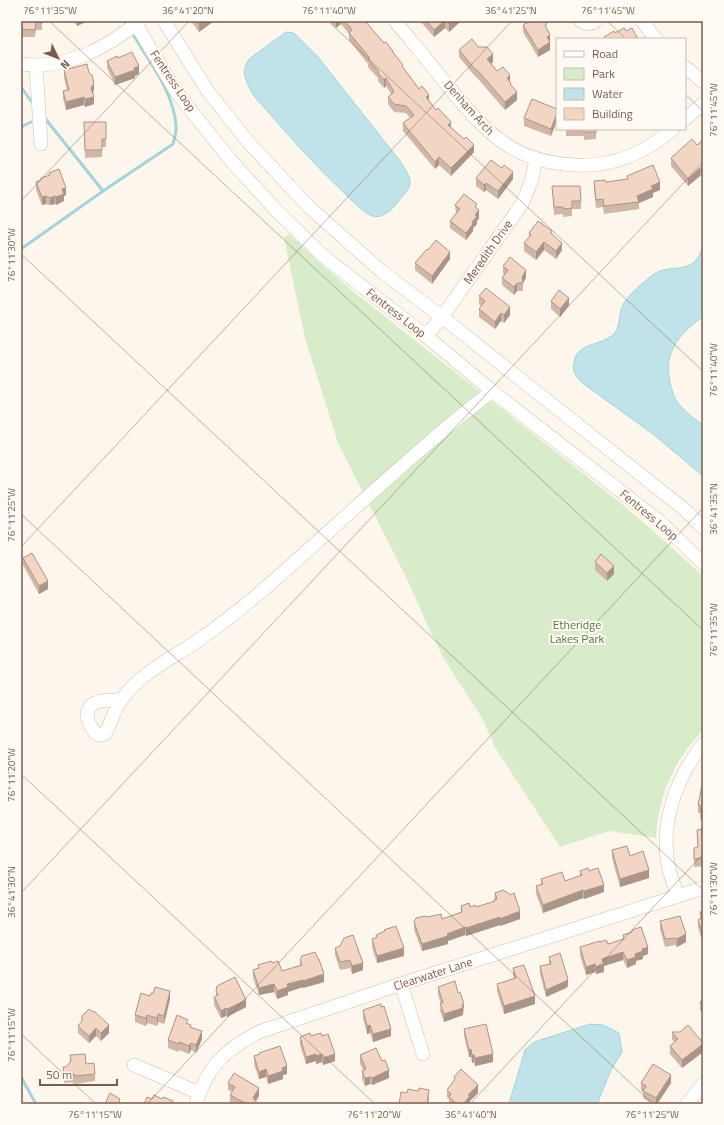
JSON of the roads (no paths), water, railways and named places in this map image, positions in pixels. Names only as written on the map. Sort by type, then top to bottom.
[{"type":"street","name":"Fentress Loop","points":[[164,21],[207,90],[249,143],[309,207],[380,270],[442,317],[684,509],[703,528]]},
{"type":"street","name":"Denham Arch","points":[[395,21],[473,116],[488,132],[511,148],[536,160],[588,166],[618,161],[648,148],[672,130]]},
{"type":"street","points":[[581,21],[586,24],[596,21]]},
{"type":"street","points":[[642,21],[655,38]]},
{"type":"street","name":"Fentress Loop","points":[[136,22],[177,93],[233,163],[277,211],[323,256],[426,336],[492,391],[659,522],[703,563]]},
{"type":"street","points":[[21,64],[36,65],[57,63],[79,57],[101,48],[121,36],[136,22]]},
{"type":"street","points":[[36,65],[41,144]]},
{"type":"street","points":[[686,69],[703,82]]},
{"type":"street","points":[[686,118],[703,104]]},
{"type":"street","name":"Meredith Drive","points":[[426,336],[442,317],[522,204],[531,182],[536,160]]},
{"type":"street","points":[[121,700],[142,677],[163,661],[215,629],[262,590],[397,470],[456,419],[492,391]]},
{"type":"street","points":[[678,896],[668,869],[666,844],[668,819],[674,795],[682,775],[703,744]]},
{"type":"street","name":"Clearwater Lane","points":[[198,1099],[210,1072],[224,1055],[240,1042],[259,1032],[401,984],[703,888]]},
{"type":"street","points":[[401,984],[423,1054]]},
{"type":"street","points":[[134,1065],[198,1099]]},
{"type":"street","points":[[687,1104],[703,1084]]},
{"type":"water","points":[[286,32],[294,33],[318,57],[407,172],[410,181],[409,188],[394,207],[387,213],[373,216],[358,207],[305,154],[251,91],[245,73],[245,68],[249,59]]},
{"type":"water","points":[[703,245],[703,316],[682,335],[677,342],[670,357],[668,366],[672,391],[676,400],[685,410],[703,425],[703,476],[653,434],[581,382],[575,373],[574,366],[576,356],[579,351],[590,345],[603,341],[614,334],[618,327],[622,307],[636,289],[657,272],[680,268],[694,262],[699,256]]},
{"type":"water","points":[[590,1024],[603,1025],[619,1033],[622,1052],[611,1070],[597,1104],[509,1104],[525,1050],[534,1042]]},
{"type":"waterway","points":[[21,249],[173,144],[176,128],[171,102],[154,68],[134,36]]},
{"type":"waterway","points":[[21,87],[31,101]]},
{"type":"waterway","points":[[44,117],[103,191]]},
{"type":"waterway","points":[[21,127],[31,122]]},
{"type":"waterway","points":[[21,1077],[36,1104]]},
{"type":"park label","name":"Etheridge Lakes Park","points":[[577,632]]}]
